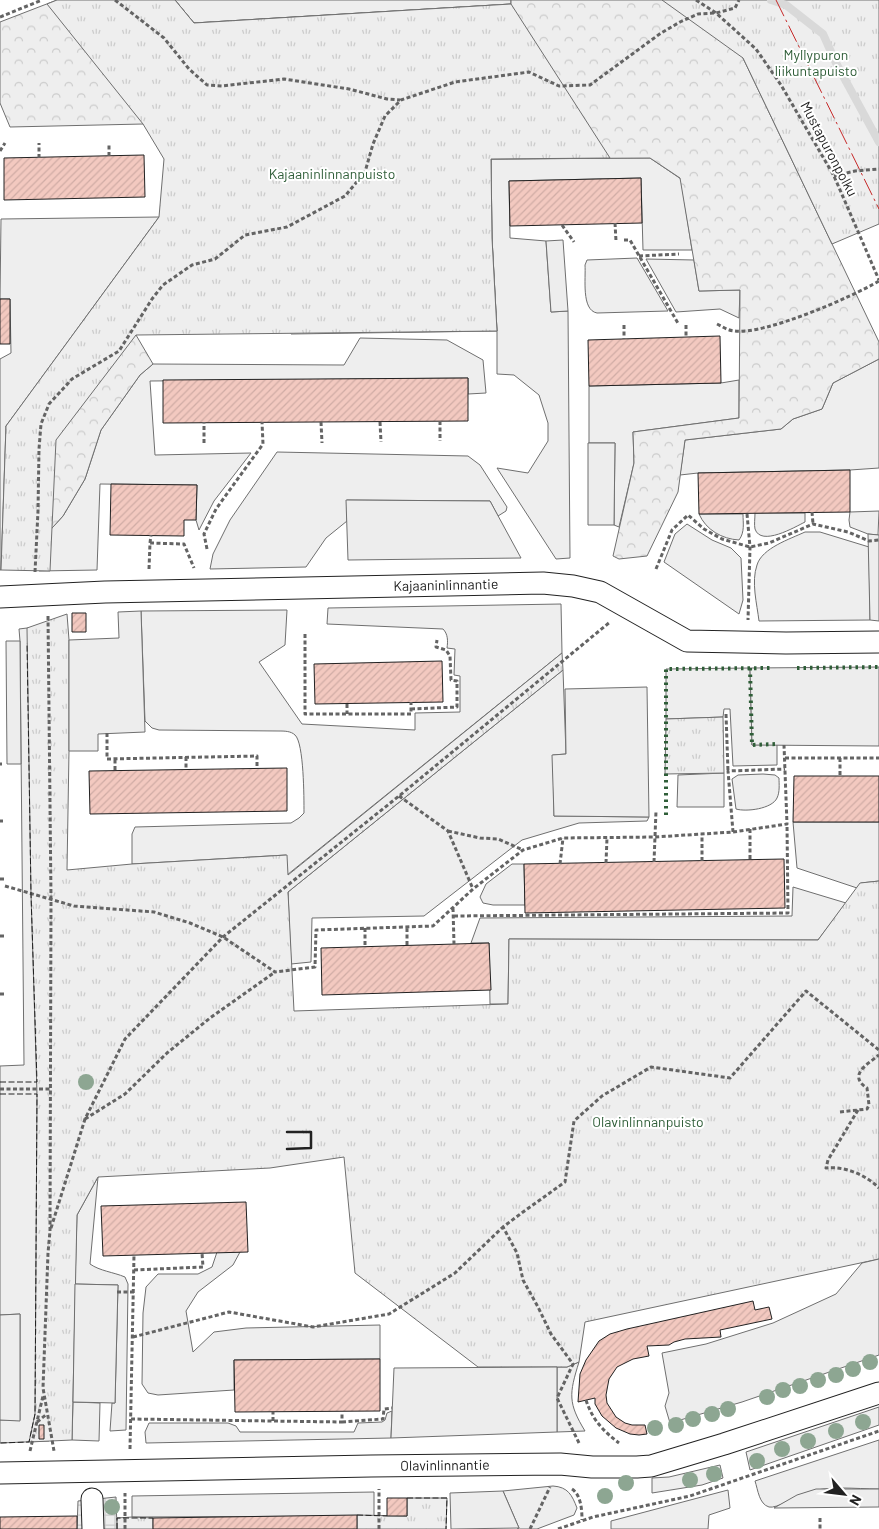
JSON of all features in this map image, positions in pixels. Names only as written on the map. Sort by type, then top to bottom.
[{"type":"street","name":"Kajaaninlinnantie","points":[[0,597],[44,602],[543,583],[573,586],[600,592],[687,641],[879,642]]},
{"type":"street","name":"Olavinlinnantie","points":[[0,1473],[361,1466],[560,1464],[592,1467],[651,1466],[716,1447],[879,1393]]},
{"type":"street","points":[[92,1499],[93,1529]]},
{"type":"path","points":[[0,16],[42,0]]},
{"type":"path","points":[[115,0],[164,38],[189,69],[207,85],[222,86],[284,79],[349,89],[387,99],[401,100],[456,82],[529,72],[559,86],[590,85],[661,33],[680,22],[698,14],[716,13],[735,8],[739,0]]},
{"type":"path","name":"Mustapuronpolku","points":[[696,0],[716,13],[756,49],[781,84],[834,176],[879,281]]},
{"type":"path","points":[[30,1452],[43,1394],[50,1231],[51,898],[44,602],[34,576],[41,424],[49,404],[72,379],[119,351],[163,285],[192,266],[214,259],[245,235],[287,227],[345,196],[365,172],[373,144],[385,116],[401,100]]},
{"type":"path","points":[[0,150],[5,143]]},
{"type":"path","points":[[39,143],[39,158]]},
{"type":"path","points":[[109,156],[110,143]]},
{"type":"path","points":[[834,176],[855,171],[877,169]]},
{"type":"path","points":[[615,223],[616,241]]},
{"type":"path","points":[[562,225],[574,242]]},
{"type":"path","points":[[624,240],[630,240],[679,325]]},
{"type":"path","points":[[639,256],[679,254]]},
{"type":"path","points":[[717,324],[734,332],[753,331],[790,320],[861,291],[879,281]]},
{"type":"path","points":[[624,325],[624,339]]},
{"type":"path","points":[[686,325],[686,337]]},
{"type":"path","points":[[440,421],[440,441]]},
{"type":"path","points":[[204,422],[204,443]]},
{"type":"path","points":[[207,549],[204,534],[216,509],[263,444],[262,422]]},
{"type":"path","points":[[321,422],[322,443]]},
{"type":"path","points":[[380,422],[381,442]]},
{"type":"path","points":[[812,512],[812,524]]},
{"type":"path","points":[[747,514],[750,548],[748,627]]},
{"type":"path","points":[[656,568],[672,530],[688,515],[704,529],[722,539],[750,548],[769,543],[812,524],[848,532],[869,540],[879,540]]},
{"type":"path","points":[[149,574],[151,535]]},
{"type":"path","points":[[150,543],[184,544],[196,573]]},
{"type":"path","points":[[50,1231],[85,1119],[125,1039],[223,937],[399,796],[628,607]]},
{"type":"path","points":[[305,634],[305,714],[411,714],[411,702]]},
{"type":"path","points":[[411,709],[457,707],[457,681],[451,680],[450,656],[446,650],[436,647],[437,640]]},
{"type":"path","points":[[347,704],[347,714]]},
{"type":"path","points":[[726,714],[732,832]]},
{"type":"path","points":[[107,733],[107,759],[257,756],[257,768]]},
{"type":"path","points":[[454,916],[788,912],[784,745]]},
{"type":"path","points":[[186,757],[186,769]]},
{"type":"path","points":[[785,758],[879,758]]},
{"type":"path","points":[[840,758],[840,776]]},
{"type":"path","points":[[115,770],[116,759]]},
{"type":"path","points":[[728,771],[785,769]]},
{"type":"path","points":[[399,796],[448,831],[480,838],[498,839],[523,850]]},
{"type":"path","points":[[654,862],[656,811]]},
{"type":"path","points":[[85,1119],[125,1094],[167,1054],[210,1018],[275,972],[315,967],[316,930],[433,926],[473,888],[523,850],[563,838],[655,837],[732,832],[787,824]]},
{"type":"path","points":[[750,829],[750,860]]},
{"type":"path","points":[[448,831],[473,888]]},
{"type":"path","points":[[702,834],[702,861]]},
{"type":"path","points":[[560,864],[563,838]]},
{"type":"path","points":[[606,863],[607,838]]},
{"type":"path","points":[[5,886],[74,906],[154,912],[190,923],[223,937],[275,972]]},
{"type":"path","points":[[453,908],[454,944]]},
{"type":"path","points":[[407,927],[407,945]]},
{"type":"path","points":[[365,928],[365,946]]},
{"type":"path","points":[[0,936],[6,936]]},
{"type":"path","points":[[133,1337],[229,1312],[314,1327],[389,1314],[455,1273],[503,1228],[565,1182],[574,1121],[602,1096],[651,1067],[730,1078],[806,991],[879,1050]]},
{"type":"path","points":[[0,994],[6,994]]},
{"type":"path","points":[[840,1112],[867,1109],[869,1105],[867,1088],[861,1084],[858,1076],[860,1070],[879,1055]]},
{"type":"path","points":[[0,1089],[51,1089]]},
{"type":"path","points":[[858,1110],[828,1160],[826,1168],[838,1167],[853,1172],[879,1188]]},
{"type":"path","points":[[503,1228],[517,1252],[523,1280],[552,1334],[573,1364],[557,1398],[578,1443]]},
{"type":"path","points":[[134,1270],[203,1267],[202,1253]]},
{"type":"path","points":[[130,1450],[134,1255]]},
{"type":"path","points":[[117,1292],[134,1292]]},
{"type":"path","points":[[43,1394],[54,1451]]},
{"type":"path","points":[[586,1400],[589,1411],[596,1422],[608,1435],[619,1443]]},
{"type":"path","points":[[131,1419],[342,1422],[383,1419],[384,1409],[392,1408]]},
{"type":"path","points":[[273,1412],[273,1421]]},
{"type":"path","points":[[342,1412],[342,1422]]},
{"type":"path","points":[[36,1423],[47,1414]]},
{"type":"path","points":[[558,1529],[582,1520],[636,1506],[690,1496],[879,1431]]},
{"type":"path","points":[[530,1529],[553,1482]]},
{"type":"path","points":[[379,1485],[379,1529]]},
{"type":"path","points":[[568,1486],[575,1491],[581,1507],[582,1520]]},
{"type":"path","points":[[125,1490],[125,1529]]},
{"type":"path","points":[[820,1518],[820,1529]]},
{"type":"green space","points":[[57,0],[175,0],[194,23],[511,4],[511,0],[700,0],[743,58],[879,342],[879,359],[833,383],[822,409],[793,419],[781,429],[685,440],[678,492],[647,556],[619,559],[613,556],[634,463],[633,432],[739,418],[740,290],[699,291],[680,178],[650,158],[491,159],[492,238],[497,331],[291,334],[254,143],[143,124],[10,127],[0,103],[0,22]]},
{"type":"green space","name":"Kajaaninlinnanpuisto","points":[[57,0],[175,0],[194,23],[511,4],[610,158],[491,159],[492,238],[497,331],[136,335],[56,440],[50,571],[1,570],[6,426],[159,217],[164,159],[143,124],[47,4]]},
{"type":"green space","points":[[175,0],[511,0],[511,4],[194,23]]},
{"type":"green space","name":"Myllypuron liikuntapuisto","points":[[662,0],[879,0],[879,224],[832,244],[743,58]]},
{"type":"green space","points":[[650,158],[681,179],[692,250],[643,250],[641,178],[509,181],[510,238],[546,241],[551,312],[568,311],[570,558],[556,559],[497,468],[528,473],[548,441],[548,423],[539,395],[514,375],[497,374],[491,159]]},
{"type":"green space","points":[[159,217],[6,426],[0,570],[0,359],[11,353],[10,299],[0,299],[1,219]]},
{"type":"green space","points":[[637,258],[668,311],[597,313],[592,311],[586,300],[585,293],[585,265],[587,260]]},
{"type":"green space","points":[[646,259],[694,260],[699,291],[740,290],[739,318],[720,309],[676,312]]},
{"type":"green space","points":[[136,335],[153,364],[140,375],[101,430],[85,479],[63,516],[42,539],[6,426]]},
{"type":"green space","points":[[360,338],[447,340],[483,360],[486,393],[468,394],[468,378],[150,381],[155,455],[251,453],[214,501],[199,530],[196,520],[197,485],[100,484],[97,570],[39,571],[42,539],[63,516],[85,479],[101,430],[140,375],[153,364],[344,365]]},
{"type":"green space","points":[[879,359],[879,468],[680,475],[685,440],[781,429],[793,419],[822,409],[833,383]]},
{"type":"green space","points":[[739,380],[739,418],[633,432],[634,463],[619,527],[614,525],[615,443],[589,443],[589,386],[721,383]]},
{"type":"green space","points":[[277,452],[468,456],[480,465],[507,507],[506,511],[498,516],[490,501],[347,500],[347,521],[326,538],[306,567],[210,569],[213,554],[230,520]]},
{"type":"green space","points":[[879,511],[878,535],[868,534],[850,527],[850,512]]},
{"type":"green space","points":[[755,513],[805,513],[805,522],[778,534],[764,536],[758,534],[755,529]]},
{"type":"green space","points":[[699,514],[743,514],[741,537],[739,540],[715,533],[706,525]]},
{"type":"green space","points":[[687,524],[712,540],[731,548],[741,558],[743,600],[739,614],[664,562],[675,534]]},
{"type":"green space","points":[[805,532],[820,532],[869,547],[870,620],[759,621],[754,579],[760,559],[770,549]]},
{"type":"green space","points":[[561,604],[562,653],[287,875],[286,855],[132,864],[132,834],[135,827],[291,823],[304,813],[302,759],[295,735],[283,731],[159,730],[152,728],[145,721],[141,611],[287,610],[285,645],[259,662],[302,724],[415,730],[415,713],[460,712],[460,676],[454,675],[455,649],[447,648],[445,631],[443,629],[327,624],[328,608]]},
{"type":"green space","name":"Olavinlinnanpuisto","points":[[67,614],[69,640],[69,751],[67,870],[132,864],[287,855],[288,875],[562,653],[563,670],[288,892],[294,1011],[508,1004],[509,939],[818,940],[860,883],[879,881],[879,1259],[585,1322],[579,1362],[567,1367],[478,1367],[355,1273],[344,1157],[270,1168],[98,1177],[77,1215],[72,1440],[29,1442],[35,1414],[37,1094],[31,894],[27,628]]},
{"type":"green space","points":[[27,628],[33,630],[37,1083],[49,1441],[0,1443],[0,1420],[20,1420],[20,1314],[0,1315],[0,1066],[24,1065],[19,629]]},
{"type":"green space","points":[[750,668],[752,745],[777,744],[777,765],[733,766],[730,709],[724,709],[723,717],[666,719],[666,669]]},
{"type":"green space","points":[[563,670],[566,754],[553,755],[554,816],[649,817],[647,821],[579,823],[522,840],[424,916],[312,918],[311,962],[291,964],[288,892]]},
{"type":"green space","points":[[723,717],[724,773],[665,774],[666,719]]},
{"type":"green space","points":[[724,773],[724,807],[677,807],[678,775]]},
{"type":"green space","points":[[738,775],[775,775],[779,778],[779,793],[774,802],[758,809],[736,809],[732,779]]},
{"type":"green space","points":[[793,822],[879,822],[879,881],[861,883],[857,888],[797,868]]},
{"type":"green space","points":[[512,864],[524,864],[525,905],[493,905],[483,903],[480,897],[486,884]]},
{"type":"green space","points":[[793,887],[846,903],[818,940],[509,939],[508,1004],[490,1004],[489,943],[471,943],[480,918],[792,916]]},
{"type":"green space","points":[[98,1177],[90,1264],[125,1277],[128,1284],[126,1430],[110,1431],[112,1403],[115,1403],[118,1285],[75,1284],[77,1215]]},
{"type":"green space","points":[[217,1252],[240,1252],[233,1265],[198,1292],[186,1311],[193,1352],[214,1332],[246,1328],[380,1325],[380,1359],[234,1360],[234,1390],[158,1395],[148,1393],[142,1384],[143,1313],[146,1287],[158,1274],[198,1274],[212,1267]]},
{"type":"green space","points":[[579,1362],[573,1382],[572,1398],[575,1413],[585,1431],[557,1432],[557,1367],[567,1367]]},
{"type":"green space","points":[[73,1402],[100,1403],[99,1441],[72,1440]]},
{"type":"green space","points":[[879,1407],[879,1425],[750,1470],[746,1452]]},
{"type":"green space","points":[[392,1411],[391,1438],[146,1443],[145,1432],[149,1423],[228,1423],[236,1426],[240,1432],[354,1432],[358,1423],[382,1422],[385,1420],[387,1413]]},
{"type":"green space","points":[[879,1440],[879,1489],[823,1489],[805,1493],[772,1507],[769,1507],[761,1500],[755,1481]]},
{"type":"green space","points":[[720,1465],[723,1478],[702,1485],[652,1493],[652,1478],[669,1477]]},
{"type":"green space","points":[[553,1486],[566,1490],[571,1496],[577,1508],[574,1515],[537,1529],[517,1529],[519,1528],[503,1491]]},
{"type":"green space","points":[[728,1490],[730,1508],[709,1515],[708,1529],[611,1529],[611,1521]]},
{"type":"green space","points":[[374,1492],[374,1516],[132,1517],[132,1496]]},
{"type":"green space","points":[[407,1498],[447,1498],[446,1529],[357,1529],[357,1515],[407,1516]]},
{"type":"green space","points":[[117,1518],[153,1518],[153,1529],[117,1529]]},
{"type":"shaded area","points":[[563,240],[568,311],[551,312],[546,241]]},
{"type":"shaded area","points":[[588,443],[615,443],[614,525],[588,525]]},
{"type":"shaded area","points":[[346,500],[490,501],[521,558],[348,560]]},
{"type":"shaded area","points":[[868,534],[879,535],[879,621],[870,620]]},
{"type":"shaded area","points":[[141,611],[145,732],[98,734],[98,751],[69,751],[69,640],[119,638],[118,612]]},
{"type":"shaded area","points":[[6,641],[20,641],[21,764],[7,764]]},
{"type":"shaded area","points":[[879,667],[879,746],[752,745],[750,668]]},
{"type":"shaded area","points":[[647,687],[649,817],[554,816],[552,755],[566,754],[565,689]]},
{"type":"shaded area","points":[[879,1259],[879,1355],[742,1402],[670,1423],[665,1406],[669,1393],[662,1353],[706,1344],[773,1323],[836,1294],[862,1263]]},
{"type":"shaded area","points":[[75,1284],[118,1285],[115,1403],[73,1402]]},
{"type":"shaded area","points":[[20,1314],[20,1421],[0,1420],[0,1315]]},
{"type":"shaded area","points":[[557,1367],[557,1432],[391,1438],[394,1368]]},
{"type":"shaded area","points":[[816,1489],[879,1489],[879,1507],[774,1508],[797,1495]]},
{"type":"shaded area","points":[[503,1491],[519,1528],[451,1529],[450,1493]]},
{"type":"shaded area","points":[[116,1497],[117,1529],[77,1529],[78,1501]]},
{"type":"building","points":[[144,155],[145,197],[4,200],[4,158]]},
{"type":"building","points":[[641,178],[642,223],[510,226],[509,181]]},
{"type":"building","points":[[0,299],[10,299],[10,344],[0,344]]},
{"type":"building","points":[[720,336],[721,383],[589,386],[588,340]]},
{"type":"building","points":[[468,378],[468,421],[163,423],[163,380]]},
{"type":"building","points":[[850,470],[850,512],[699,514],[698,473]]},
{"type":"building","points":[[111,484],[197,485],[196,520],[184,520],[184,536],[110,535]]},
{"type":"building","points":[[72,613],[86,613],[86,632],[72,632]]},
{"type":"building","points":[[442,661],[443,702],[315,704],[314,664]]},
{"type":"building","points":[[287,768],[287,811],[90,814],[89,771]]},
{"type":"building","points":[[794,776],[879,776],[879,822],[793,822]]},
{"type":"building","points":[[784,859],[785,908],[525,913],[524,864]]},
{"type":"building","points":[[489,943],[491,990],[322,995],[321,948]]},
{"type":"building","points":[[246,1202],[248,1252],[103,1256],[101,1206]]},
{"type":"building","points":[[753,1301],[755,1310],[769,1307],[772,1319],[720,1330],[721,1337],[685,1339],[669,1345],[647,1346],[649,1356],[633,1359],[617,1367],[609,1379],[606,1395],[607,1403],[616,1417],[625,1423],[645,1425],[647,1434],[630,1434],[616,1428],[602,1416],[595,1404],[595,1398],[578,1402],[580,1374],[586,1360],[599,1341],[610,1334]]},
{"type":"building","points":[[380,1359],[380,1411],[235,1412],[234,1360]]},
{"type":"building","points":[[39,1425],[44,1425],[44,1439],[39,1439]]},
{"type":"building","points":[[387,1498],[407,1498],[407,1516],[387,1516]]},
{"type":"building","points":[[357,1515],[357,1529],[153,1529],[153,1518]]},
{"type":"building","points":[[77,1516],[77,1529],[0,1529],[0,1517]]},
{"type":"waterway","points":[[771,0],[786,5],[823,34],[836,63],[879,142]]},
{"type":"hedge","points":[[797,668],[879,667]]},
{"type":"hedge","points":[[750,668],[752,745],[777,744]]},
{"type":"hedge","points":[[666,815],[666,669],[770,668]]},
{"type":"fence","points":[[0,1082],[37,1082],[31,894],[27,643]]},
{"type":"fence","points":[[0,1094],[37,1094],[35,1414],[29,1442],[0,1443]]},
{"type":"fence","points":[[407,1498],[447,1498],[446,1529]]},
{"type":"fence","points":[[357,1515],[387,1516]]},
{"type":"fence","points":[[117,1529],[117,1518],[153,1518]]},
{"type":"wall","points":[[287,1132],[311,1132],[311,1148],[287,1149]]},
{"type":"power","points":[[776,0],[879,209]]}]
